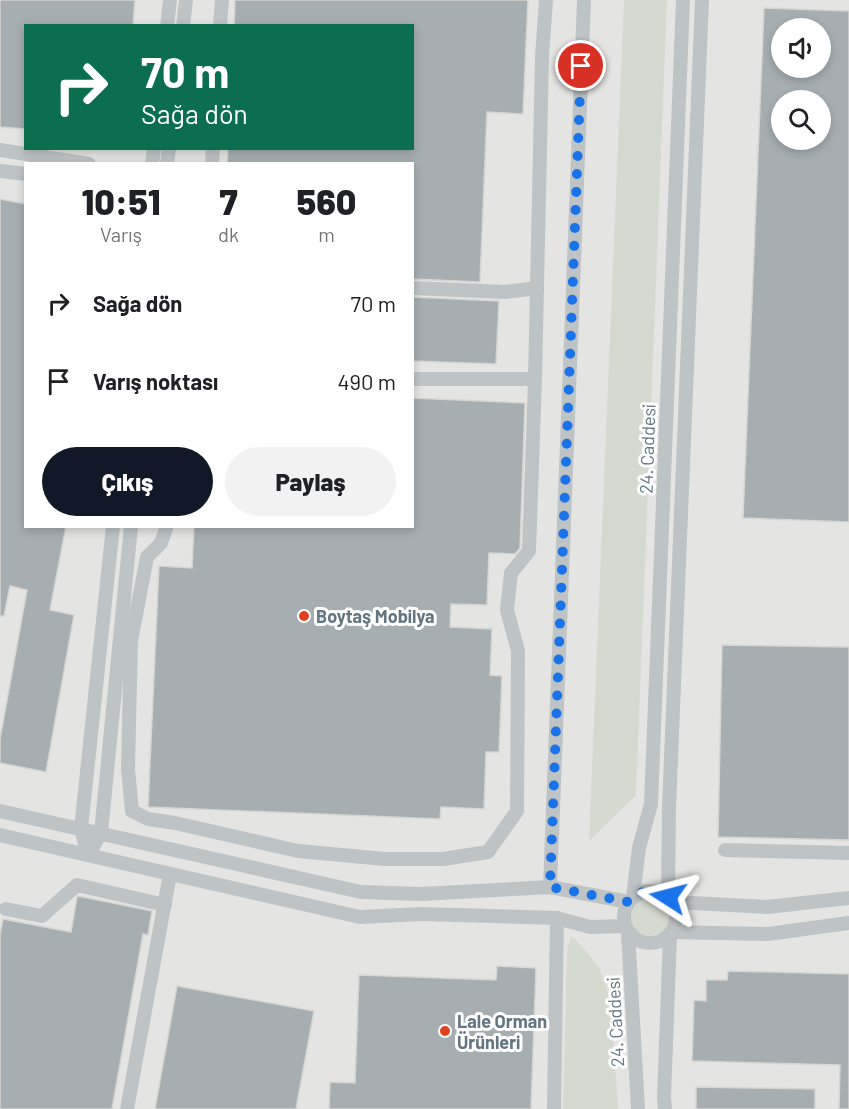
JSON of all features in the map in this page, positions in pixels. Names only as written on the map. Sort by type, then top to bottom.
[{"type":"street","points":[[167,24],[170,0]]},
{"type":"street","points":[[183,24],[186,0]]},
{"type":"street","points":[[220,24],[222,0]]},
{"type":"street","points":[[166,528],[161,543],[147,557],[131,641],[128,769],[132,812],[148,819],[298,851],[385,859],[443,859],[488,852],[517,811],[519,651],[507,610],[511,573],[529,551],[542,57],[546,0]]},
{"type":"street","points":[[550,887],[584,0]]},
{"type":"street","name":"24. Caddesi","points":[[631,899],[639,848],[651,804],[683,0]]},
{"type":"street","name":"24. Caddesi","points":[[670,900],[670,784],[702,0]]},
{"type":"street","points":[[0,150],[76,162]]},
{"type":"street","points":[[0,171],[24,174]]},
{"type":"street","points":[[414,288],[504,292],[537,288]]},
{"type":"street","points":[[414,379],[535,379]]},
{"type":"street","points":[[88,855],[81,829],[113,528]]},
{"type":"street","points":[[88,855],[101,833],[131,528]]},
{"type":"street","points":[[0,811],[361,892],[421,894],[550,887],[631,899]]},
{"type":"street","points":[[0,835],[360,916],[421,914],[557,918],[590,927],[627,929]]},
{"type":"street","points":[[725,850],[849,853]]},
{"type":"street","points":[[127,1109],[170,874]]},
{"type":"street","points":[[6,909],[42,916],[77,885],[165,905]]},
{"type":"street","points":[[644,891],[657,891],[670,900],[677,914],[675,927],[671,934],[662,941],[650,944],[638,941],[627,929],[624,914],[631,899],[644,891]]},
{"type":"street","points":[[670,900],[767,907],[849,898]]},
{"type":"street","points":[[554,1109],[557,918]]},
{"type":"street","points":[[671,934],[768,934],[849,923]]},
{"type":"street","name":"24. Caddesi","points":[[627,929],[638,1109]]},
{"type":"street","points":[[665,1109],[671,934]]},
{"type":"shaded area","points":[[0,0],[849,0],[849,1109],[0,1109]]},
{"type":"shaded area","points":[[624,0],[667,0],[636,795],[589,841]]},
{"type":"shaded area","points":[[650,898],[657,899],[663,904],[668,910],[668,924],[663,930],[657,935],[650,936],[643,935],[637,930],[632,924],[631,917],[632,910],[637,904],[643,899]]},
{"type":"shaded area","points":[[571,936],[599,967],[611,1001],[618,1109],[563,1109],[567,952]]},
{"type":"building","points":[[0,0],[135,0],[133,24],[24,24],[24,129],[0,127]]},
{"type":"building","points":[[235,0],[528,0],[523,114],[487,112],[480,282],[414,279],[414,162],[227,162],[228,150],[414,150],[414,24],[234,24]]},
{"type":"building","points":[[764,8],[849,11],[849,522],[743,518]]},
{"type":"building","points":[[0,199],[24,204],[24,528],[66,528],[50,610],[74,615],[46,772],[0,763],[0,739],[27,590],[10,586],[4,616],[0,616]]},
{"type":"building","points":[[414,297],[499,301],[496,364],[414,361]]},
{"type":"building","name":"Boytaş Mobilya","points":[[414,398],[525,403],[520,548],[515,554],[489,553],[487,605],[451,604],[450,627],[492,629],[490,675],[502,676],[499,752],[486,752],[484,809],[441,807],[440,819],[148,807],[159,566],[192,568],[194,528],[414,528]]},
{"type":"building","points":[[722,645],[849,647],[849,840],[718,837]]},
{"type":"building","points":[[78,896],[152,911],[148,935],[143,934],[112,1109],[0,1109],[0,934],[3,919],[71,932]]},
{"type":"building","name":"Lale Orman Ürünleri","points":[[497,966],[536,968],[531,1109],[329,1109],[330,1082],[355,1083],[359,975],[496,980]]},
{"type":"building","points":[[728,971],[849,974],[849,1109],[839,1109],[840,1065],[692,1061],[694,1000],[706,1001],[706,980],[727,980]]},
{"type":"building","points":[[177,986],[314,1011],[296,1109],[155,1109]]},
{"type":"building","points":[[696,1087],[815,1089],[815,1109],[696,1109]]},
{"type":"place","name":"Boytaş Mobilya","points":[[304,616]]},
{"type":"place","name":"Lale Orman Ürünleri","points":[[445,1031]]},
{"type":"route","points":[[581,66],[550,887],[629,902],[644,891],[657,891],[668,897]]}]
